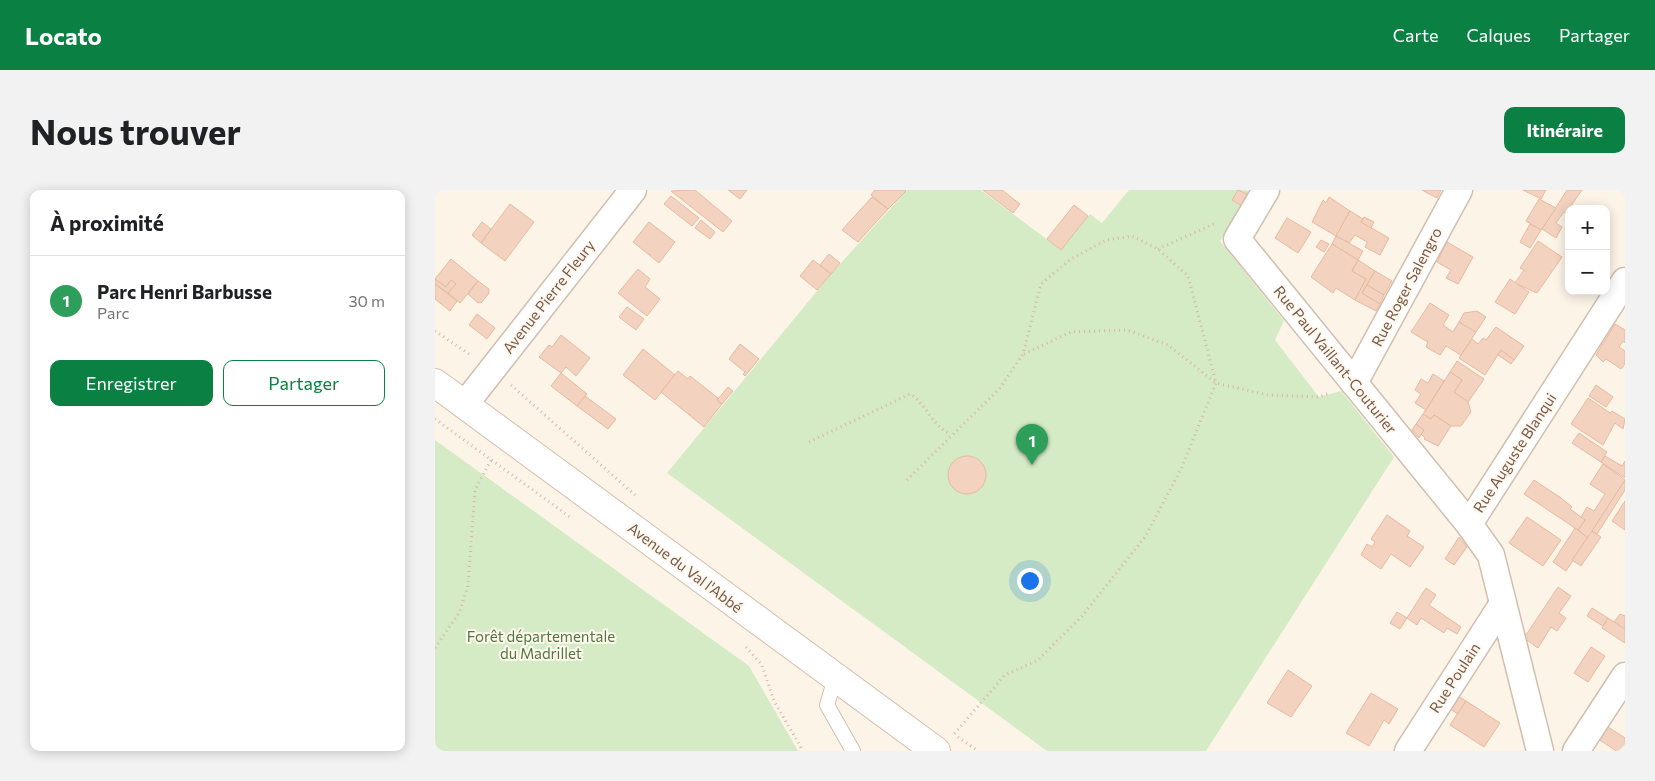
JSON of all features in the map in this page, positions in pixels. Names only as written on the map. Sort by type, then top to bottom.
[{"type":"main road","name":"Avenue du Val l'Abbé","points":[[435,383],[835,678],[947,739]]},
{"type":"street","name":"Avenue Pierre Fleury","points":[[465,404],[633,190]]},
{"type":"street","name":"Rue Paul Vaillant-Couturier","points":[[1266,190],[1237,239],[1469,524]]},
{"type":"street","name":"Rue Roger Salengro","points":[[1355,383],[1459,190]]},
{"type":"street","name":"Rue Auguste Blanqui","points":[[1541,751],[1502,605],[1491,555],[1469,524],[1625,281]]},
{"type":"street","name":"Rue Poulain","points":[[1408,751],[1502,605]]},
{"type":"street","points":[[1576,751],[1625,676]]},
{"type":"lane","points":[[835,678],[827,705],[853,751]]},
{"type":"path","points":[[1157,248],[1218,223]]},
{"type":"path","points":[[907,480],[951,434],[1000,388],[1023,354],[1041,284],[1053,273],[1071,260],[1106,240],[1132,236],[1157,248],[1188,276],[1216,383],[1181,469],[1145,537],[1082,616],[1038,660],[1005,675],[947,739],[978,751]]},
{"type":"path","points":[[1023,354],[1071,332],[1127,330],[1168,345],[1216,383],[1268,395],[1319,397],[1355,383]]},
{"type":"path","points":[[435,332],[473,358]]},
{"type":"path","points":[[504,379],[640,499]]},
{"type":"path","points":[[809,442],[910,394],[918,398],[941,430],[951,434]]},
{"type":"path","points":[[435,419],[571,518]]},
{"type":"path","points":[[435,648],[459,614],[468,586],[475,490],[491,460]]},
{"type":"path","points":[[740,642],[748,648],[762,665],[774,701],[803,751]]},
{"type":"green space","points":[[907,190],[981,190],[1061,250],[1090,214],[1102,223],[1129,190],[1246,190],[1249,192],[1220,241],[1284,321],[1275,340],[1319,397],[1341,391],[1394,457],[1206,751],[1047,751],[667,473],[831,274]]},
{"type":"green space","name":"Forêt départementale du Madrillet","points":[[435,440],[749,666],[798,751],[435,751]]},
{"type":"building","points":[[695,190],[732,221],[723,232],[671,191]]},
{"type":"building","points":[[728,190],[747,190],[740,199]]},
{"type":"building","points":[[875,190],[906,191],[888,209],[871,195]]},
{"type":"building","points":[[983,190],[1002,190],[1020,204],[1013,213]]},
{"type":"building","points":[[1238,190],[1247,194],[1241,205],[1232,200]]},
{"type":"building","points":[[1422,190],[1441,190],[1437,198]]},
{"type":"building","points":[[1523,190],[1546,190],[1541,199]]},
{"type":"building","points":[[1567,190],[1582,190],[1572,205],[1565,205],[1565,212],[1556,223],[1562,227],[1556,238],[1542,229]]},
{"type":"building","points":[[671,196],[699,218],[692,226],[664,204]]},
{"type":"building","points":[[872,197],[888,209],[858,242],[842,230]]},
{"type":"building","points":[[1329,197],[1350,211],[1336,236],[1312,222],[1323,200],[1326,203]]},
{"type":"building","points":[[1539,199],[1556,208],[1541,230],[1526,221]]},
{"type":"building","points":[[510,204],[534,222],[505,261],[481,243]]},
{"type":"building","points":[[1074,205],[1088,216],[1061,250],[1047,239]]},
{"type":"building","points":[[1350,211],[1363,219],[1361,222],[1389,238],[1380,255],[1365,247],[1367,242],[1355,235],[1349,243],[1336,236]]},
{"type":"building","points":[[1364,217],[1374,222],[1371,228],[1361,222]]},
{"type":"building","points":[[1287,218],[1311,232],[1298,253],[1275,238]]},
{"type":"building","points":[[701,220],[715,232],[710,239],[695,228]]},
{"type":"building","points":[[482,222],[491,229],[481,243],[472,235]]},
{"type":"building","points":[[649,222],[675,242],[659,263],[633,242]]},
{"type":"building","points":[[1530,224],[1541,230],[1530,248],[1520,242]]},
{"type":"building","points":[[1336,236],[1363,251],[1358,260],[1332,244]]},
{"type":"building","points":[[1321,240],[1329,244],[1324,252],[1316,247]]},
{"type":"building","points":[[1538,241],[1562,257],[1537,293],[1515,283],[1524,270],[1520,268]]},
{"type":"building","points":[[1447,242],[1473,257],[1458,284],[1446,278],[1451,270],[1437,262]]},
{"type":"building","points":[[1332,244],[1358,260],[1352,271],[1366,279],[1355,300],[1336,288],[1333,293],[1311,277]]},
{"type":"building","points":[[829,254],[840,263],[831,274],[820,265]]},
{"type":"building","points":[[451,259],[478,281],[460,303],[448,293],[456,284],[451,280],[446,287],[435,279]]},
{"type":"building","points":[[813,260],[831,274],[817,290],[800,276]]},
{"type":"building","points":[[1358,260],[1375,271],[1362,293],[1380,304],[1376,311],[1355,300],[1366,279],[1352,271]]},
{"type":"building","points":[[638,269],[650,279],[645,287],[660,299],[647,316],[618,293]]},
{"type":"building","points":[[1375,271],[1392,281],[1384,295],[1367,285]]},
{"type":"building","points":[[435,279],[446,287],[451,280],[456,284],[448,293],[435,284]]},
{"type":"building","points":[[1510,279],[1529,292],[1515,314],[1495,302]]},
{"type":"building","points":[[478,281],[489,289],[489,293],[482,302],[478,303],[468,294]]},
{"type":"building","points":[[435,284],[457,301],[450,311],[435,299]]},
{"type":"building","points":[[1367,285],[1384,295],[1380,304],[1362,293]]},
{"type":"building","points":[[1430,303],[1449,315],[1443,325],[1453,332],[1459,322],[1476,332],[1461,355],[1446,346],[1440,355],[1426,347],[1428,342],[1411,332]]},
{"type":"building","points":[[627,307],[644,319],[636,330],[619,317]]},
{"type":"building","points":[[1477,311],[1486,317],[1476,332],[1459,322],[1464,313]]},
{"type":"building","points":[[477,314],[495,328],[487,339],[469,325]]},
{"type":"building","points":[[1615,324],[1625,330],[1625,343],[1623,341],[1619,347],[1625,351],[1625,364],[1621,369],[1606,359],[1603,362],[1596,355]]},
{"type":"building","points":[[1496,327],[1524,346],[1514,360],[1501,350],[1485,375],[1459,358],[1472,339],[1478,344],[1483,338],[1486,340]]},
{"type":"building","points":[[561,335],[590,358],[576,376],[566,367],[561,373],[539,357],[549,345],[552,347]]},
{"type":"building","points":[[740,344],[759,359],[745,376],[743,374],[745,372],[729,359]]},
{"type":"building","points":[[643,349],[675,375],[655,400],[623,375]]},
{"type":"building","points":[[1501,350],[1514,360],[1511,364],[1498,355]]},
{"type":"building","points":[[1457,361],[1484,379],[1468,402],[1454,392],[1462,380],[1450,372]]},
{"type":"building","points":[[678,371],[688,379],[690,376],[718,398],[717,400],[722,404],[704,427],[661,392]]},
{"type":"building","points":[[1450,372],[1462,380],[1454,392],[1468,402],[1471,412],[1461,426],[1451,426],[1434,415],[1431,419],[1423,414]]},
{"type":"building","points":[[561,373],[587,394],[577,406],[551,386]]},
{"type":"building","points":[[1433,374],[1444,381],[1426,410],[1415,403],[1421,394],[1415,390],[1421,379],[1428,383]]},
{"type":"building","points":[[1596,385],[1613,397],[1606,407],[1589,396]]},
{"type":"building","points":[[728,387],[733,391],[722,404],[717,400]]},
{"type":"building","points":[[585,396],[616,419],[608,429],[577,406]]},
{"type":"building","points":[[1588,398],[1610,413],[1612,411],[1625,419],[1623,429],[1615,423],[1603,445],[1571,424]]},
{"type":"building","points":[[1423,414],[1431,419],[1434,415],[1451,426],[1438,446],[1424,439],[1421,434],[1424,430],[1416,424]]},
{"type":"building","points":[[1416,424],[1424,430],[1419,438],[1412,430]]},
{"type":"building","points":[[1579,433],[1607,452],[1601,462],[1572,443]]},
{"type":"building","points":[[967,456],[974,457],[980,462],[985,468],[985,482],[980,488],[974,493],[967,494],[960,493],[954,488],[949,482],[948,475],[949,468],[954,462],[960,457]]},
{"type":"building","points":[[1605,456],[1622,466],[1625,461],[1625,478],[1601,462]]},
{"type":"building","points":[[1603,464],[1625,480],[1588,538],[1578,530],[1585,520],[1581,517],[1587,507],[1594,511],[1605,494],[1590,484]]},
{"type":"building","points":[[1534,480],[1561,498],[1572,507],[1570,509],[1585,520],[1578,530],[1524,494]]},
{"type":"building","points":[[1625,480],[1625,490],[1597,534],[1592,531]]},
{"type":"building","points":[[1625,501],[1625,530],[1612,521]]},
{"type":"building","points":[[1387,515],[1410,531],[1407,536],[1424,547],[1410,567],[1391,554],[1381,569],[1361,555],[1367,544],[1372,547],[1375,542],[1371,539]]},
{"type":"building","points":[[1527,517],[1561,540],[1543,566],[1509,543]]},
{"type":"building","points":[[1575,528],[1588,538],[1566,571],[1553,562]]},
{"type":"building","points":[[1592,531],[1601,537],[1581,566],[1572,560]]},
{"type":"building","points":[[1459,537],[1467,547],[1454,565],[1445,559]]},
{"type":"building","points":[[1558,587],[1571,596],[1559,613],[1566,618],[1557,631],[1551,627],[1538,648],[1524,638]]},
{"type":"building","points":[[1426,588],[1436,595],[1429,605],[1461,627],[1457,634],[1447,628],[1444,633],[1421,618],[1417,625],[1407,618]]},
{"type":"building","points":[[1592,608],[1608,618],[1603,626],[1587,616]]},
{"type":"building","points":[[1397,612],[1407,618],[1400,629],[1390,623]]},
{"type":"building","points":[[1620,614],[1625,616],[1625,629],[1614,622]]},
{"type":"building","points":[[1608,618],[1625,629],[1625,643],[1602,628]]},
{"type":"building","points":[[1591,647],[1605,656],[1588,682],[1574,673]]},
{"type":"building","points":[[1288,670],[1312,686],[1291,717],[1267,703]]},
{"type":"building","points":[[1371,693],[1398,709],[1389,724],[1384,720],[1369,746],[1346,733]]},
{"type":"building","points":[[1458,696],[1466,701],[1458,714],[1450,709]]},
{"type":"building","points":[[1466,701],[1500,723],[1484,747],[1450,725]]},
{"type":"building","points":[[1608,727],[1625,738],[1625,751],[1616,751],[1600,740]]},
{"type":"place","name":"Parc Henri Barbusse","points":[[1032,465]]}]
